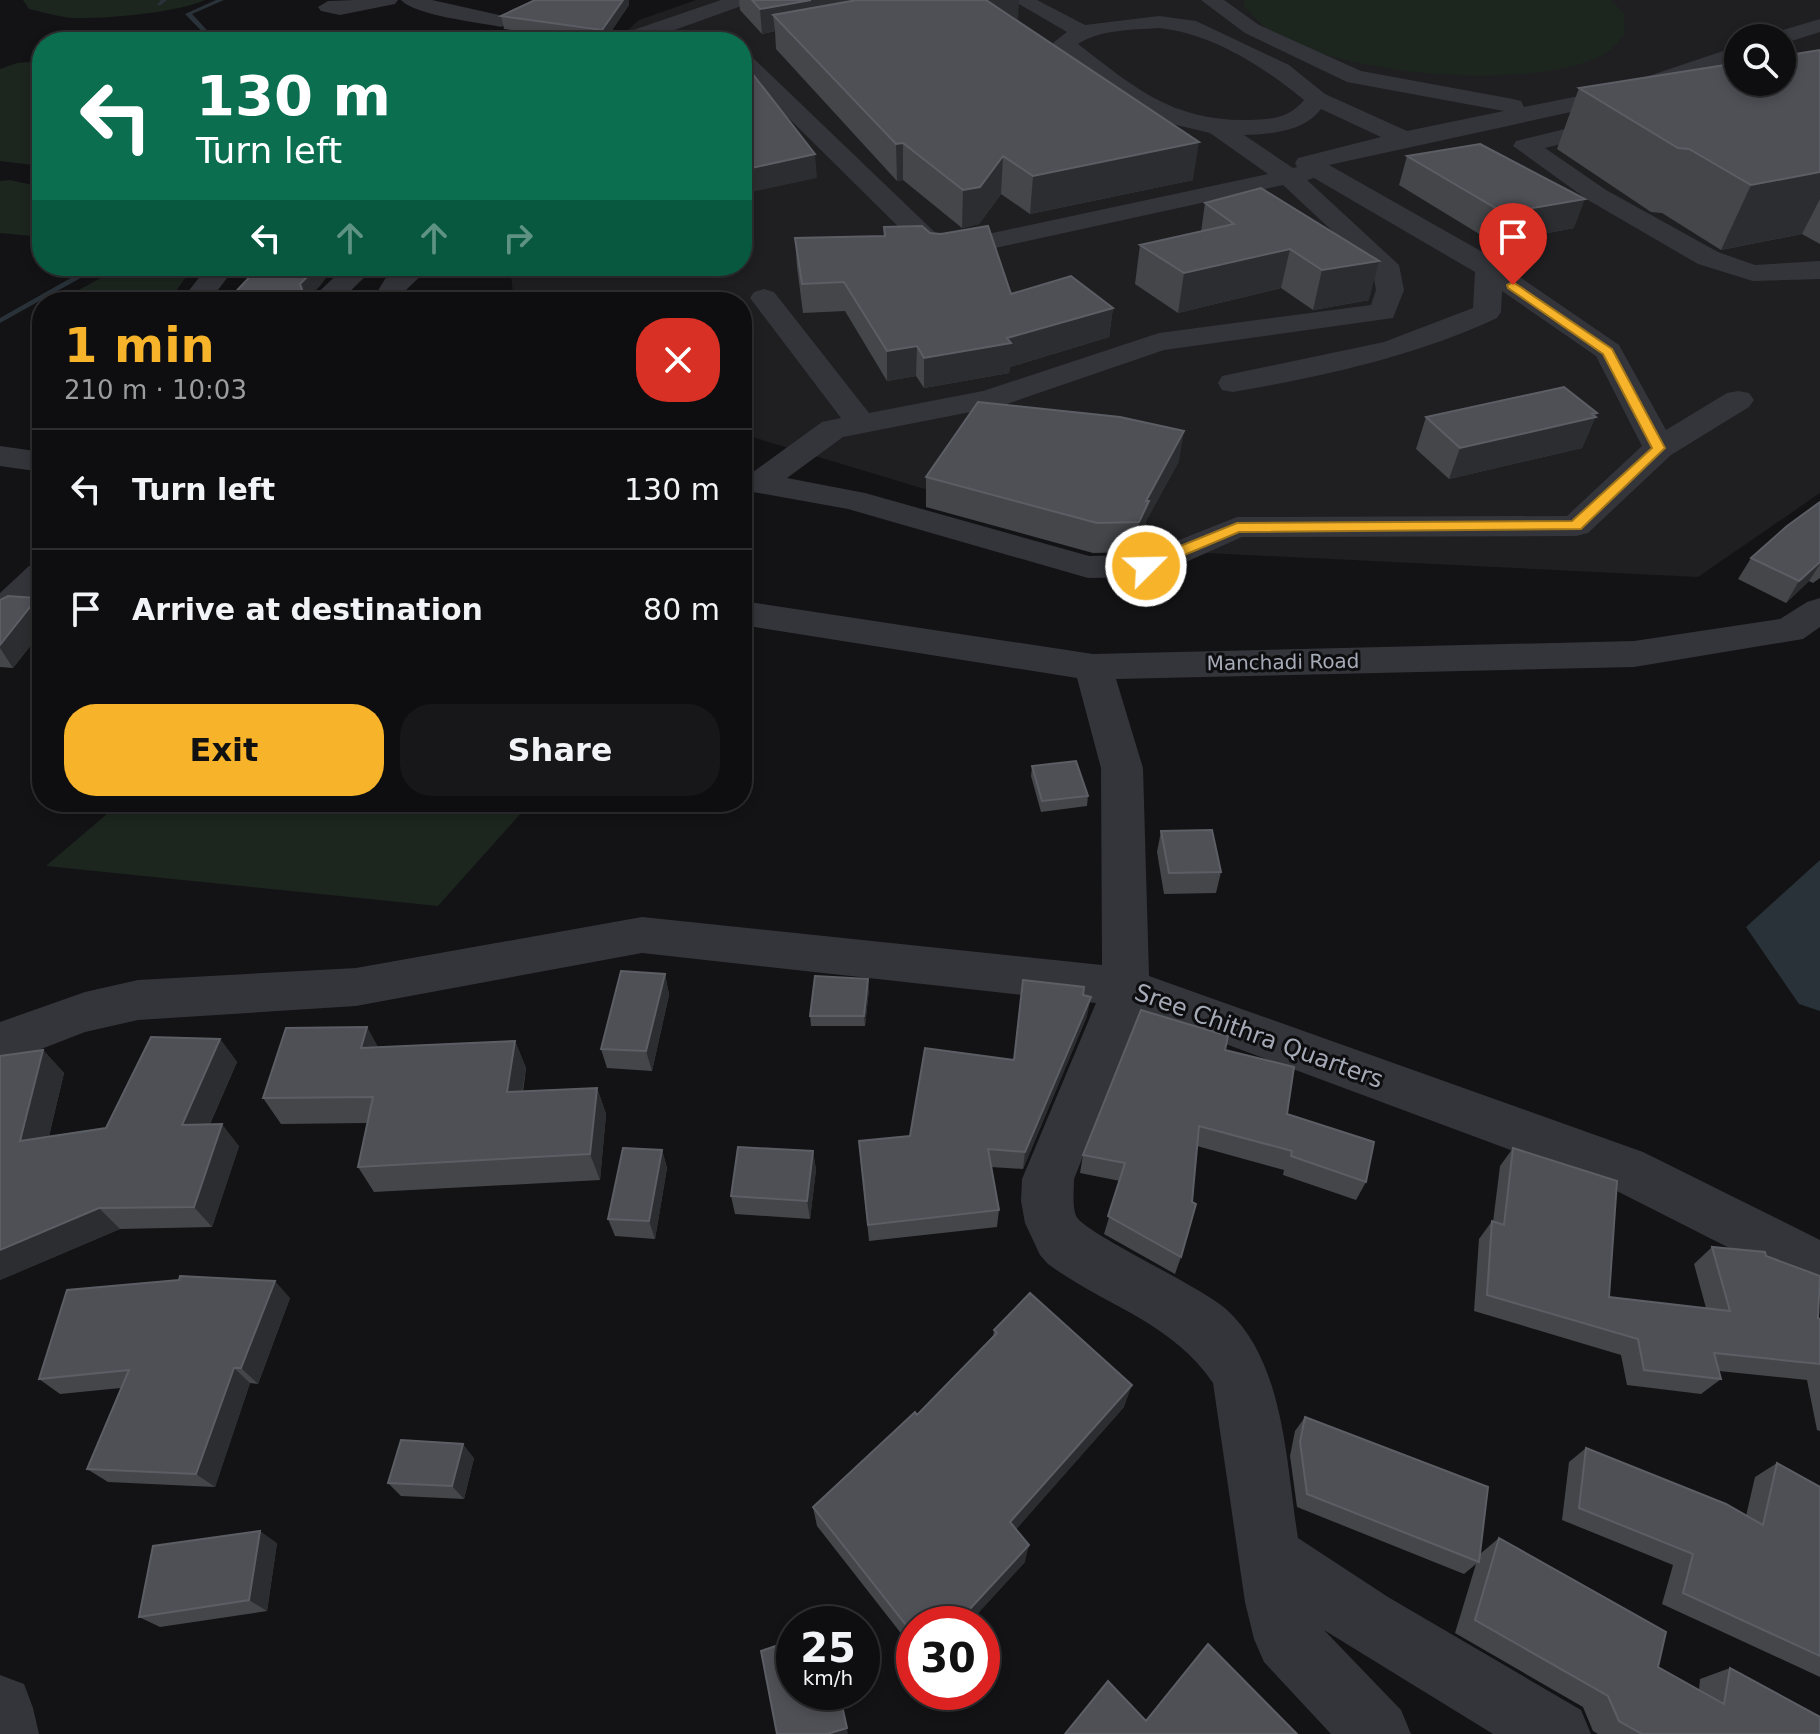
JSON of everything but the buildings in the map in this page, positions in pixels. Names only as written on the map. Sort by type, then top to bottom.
[{"type":"street","points":[[328,7],[340,9],[388,0]]},
{"type":"street","points":[[411,0],[443,11],[457,10],[507,18],[481,32]]},
{"type":"street","points":[[649,32],[740,0]]},
{"type":"street","points":[[1022,0],[1082,32]]},
{"type":"street","points":[[1211,0],[1252,29],[1355,77],[1438,95],[1543,111]]},
{"type":"street","points":[[1159,22],[1189,25],[1281,70],[1317,99],[1404,139],[1216,126],[1173,118],[1132,93],[1064,43],[1082,32],[1117,25],[1159,22]]},
{"type":"street","points":[[1796,33],[1820,25]]},
{"type":"street","points":[[752,54],[940,252],[1320,170]]},
{"type":"street","points":[[1659,448],[1608,351],[1489,269],[1307,163],[1404,139],[1609,97],[1724,60]]},
{"type":"street","points":[[1263,127],[1301,117],[1317,99]]},
{"type":"street","points":[[1612,125],[1525,146],[1597,195],[1708,258],[1753,273],[1813,272],[1820,269]]},
{"type":"street","points":[[752,481],[833,429],[990,399],[1159,342],[1383,312],[1390,290],[1385,265],[1289,177],[1216,126]]},
{"type":"street","points":[[1233,383],[1324,367],[1440,336],[1487,312],[1489,269]]},
{"type":"street","points":[[202,292],[214,276]]},
{"type":"street","points":[[335,292],[355,276]]},
{"type":"street","points":[[391,292],[405,276]]},
{"type":"street","points":[[764,298],[861,423]]},
{"type":"street","points":[[752,482],[853,500],[1088,567],[1146,566],[1237,527],[1576,526],[1659,448],[1738,400]]},
{"type":"street","points":[[0,456],[32,461]]},
{"type":"street","points":[[0,614],[32,584]]},
{"type":"street","name":"Manchadi Road","points":[[752,615],[1093,667],[1634,654],[1790,630],[1820,610]]},
{"type":"street","points":[[0,1044],[77,1013],[126,1002],[175,996],[356,987],[595,941],[642,935],[1126,987],[1122,768],[1093,667]]},
{"type":"street","name":"Sree Chithra Quarters","points":[[1377,1734],[1287,1639],[1270,1556],[1244,1387],[1234,1360],[1196,1320],[1067,1245],[1060,1239],[1049,1212],[1048,1179],[1126,987],[1625,1169],[1820,1268]]},
{"type":"street","points":[[1270,1556],[1365,1620],[1557,1734]]},
{"type":"street","points":[[0,1708],[5,1734]]},
{"type":"shaded area","points":[[23,0],[205,0],[159,12],[73,18],[29,9]]},
{"type":"shaded area","points":[[696,0],[1820,0],[1820,493],[1698,577],[1124,549],[752,437],[752,292],[513,292],[511,276],[752,276],[752,32],[625,32],[639,20]]},
{"type":"shaded area","points":[[1243,0],[1611,0],[1624,13],[1625,35],[1603,55],[1570,67],[1528,74],[1431,74],[1336,57],[1296,44],[1262,25],[1244,6]]},
{"type":"shaded area","points":[[32,62],[32,165],[0,161],[0,69]]},
{"type":"shaded area","points":[[0,181],[32,185],[32,236],[0,233]]},
{"type":"shaded area","points":[[104,276],[187,276],[175,292],[75,292]]},
{"type":"shaded area","points":[[109,812],[522,812],[438,906],[46,866]]},
{"type":"shaded area","points":[[1820,860],[1820,1011],[1799,1004],[1746,927]]},
{"type":"waterway","points":[[159,4],[164,0]]},
{"type":"waterway","points":[[205,32],[188,14],[221,0]]},
{"type":"waterway","points":[[52,292],[80,276]]},
{"type":"waterway","points":[[0,321],[32,303]]},
{"type":"route","points":[[1146,566],[1237,527],[1576,526],[1659,448],[1608,351],[1513,285]]}]
